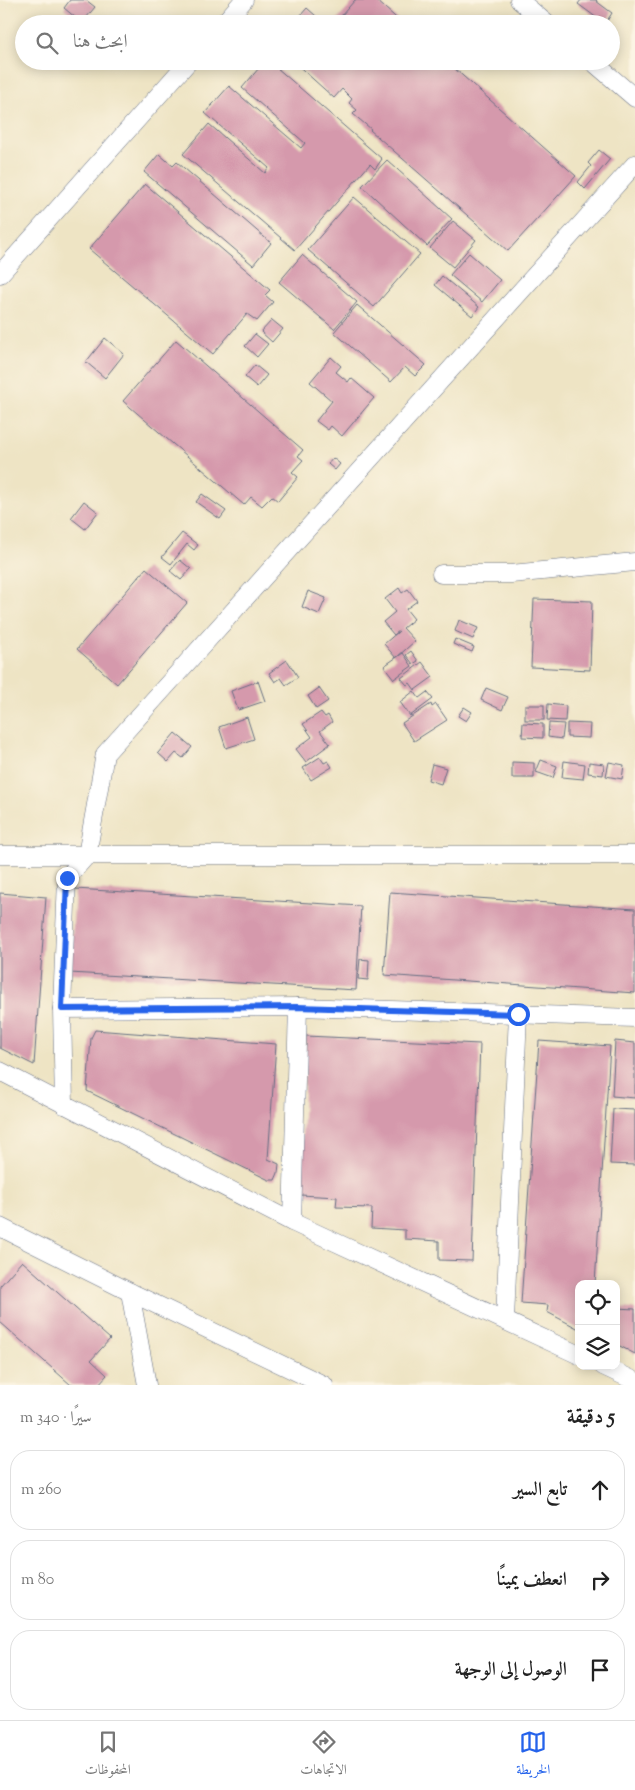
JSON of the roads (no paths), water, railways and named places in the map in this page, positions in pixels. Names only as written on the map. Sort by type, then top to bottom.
[{"type":"street","points":[[231,15],[244,0]]},
{"type":"street","points":[[519,0],[536,15]]},
{"type":"street","points":[[0,274],[182,70]]},
{"type":"street","points":[[602,70],[635,98]]},
{"type":"street","points":[[64,1104],[62,1009],[67,878],[87,856],[105,754],[635,164]]},
{"type":"street","points":[[441,574],[511,574],[635,562]]},
{"type":"street","points":[[0,855],[635,855]]},
{"type":"street","points":[[62,1009],[298,1007],[635,1018]]},
{"type":"street","points":[[292,1222],[298,1007]]},
{"type":"street","points":[[505,1320],[518,1014]]},
{"type":"street","points":[[0,1071],[292,1222],[575,1353]]},
{"type":"street","points":[[0,1227],[324,1385]]},
{"type":"street","points":[[130,1292],[147,1385]]},
{"type":"street","points":[[612,1370],[635,1381]]}]
